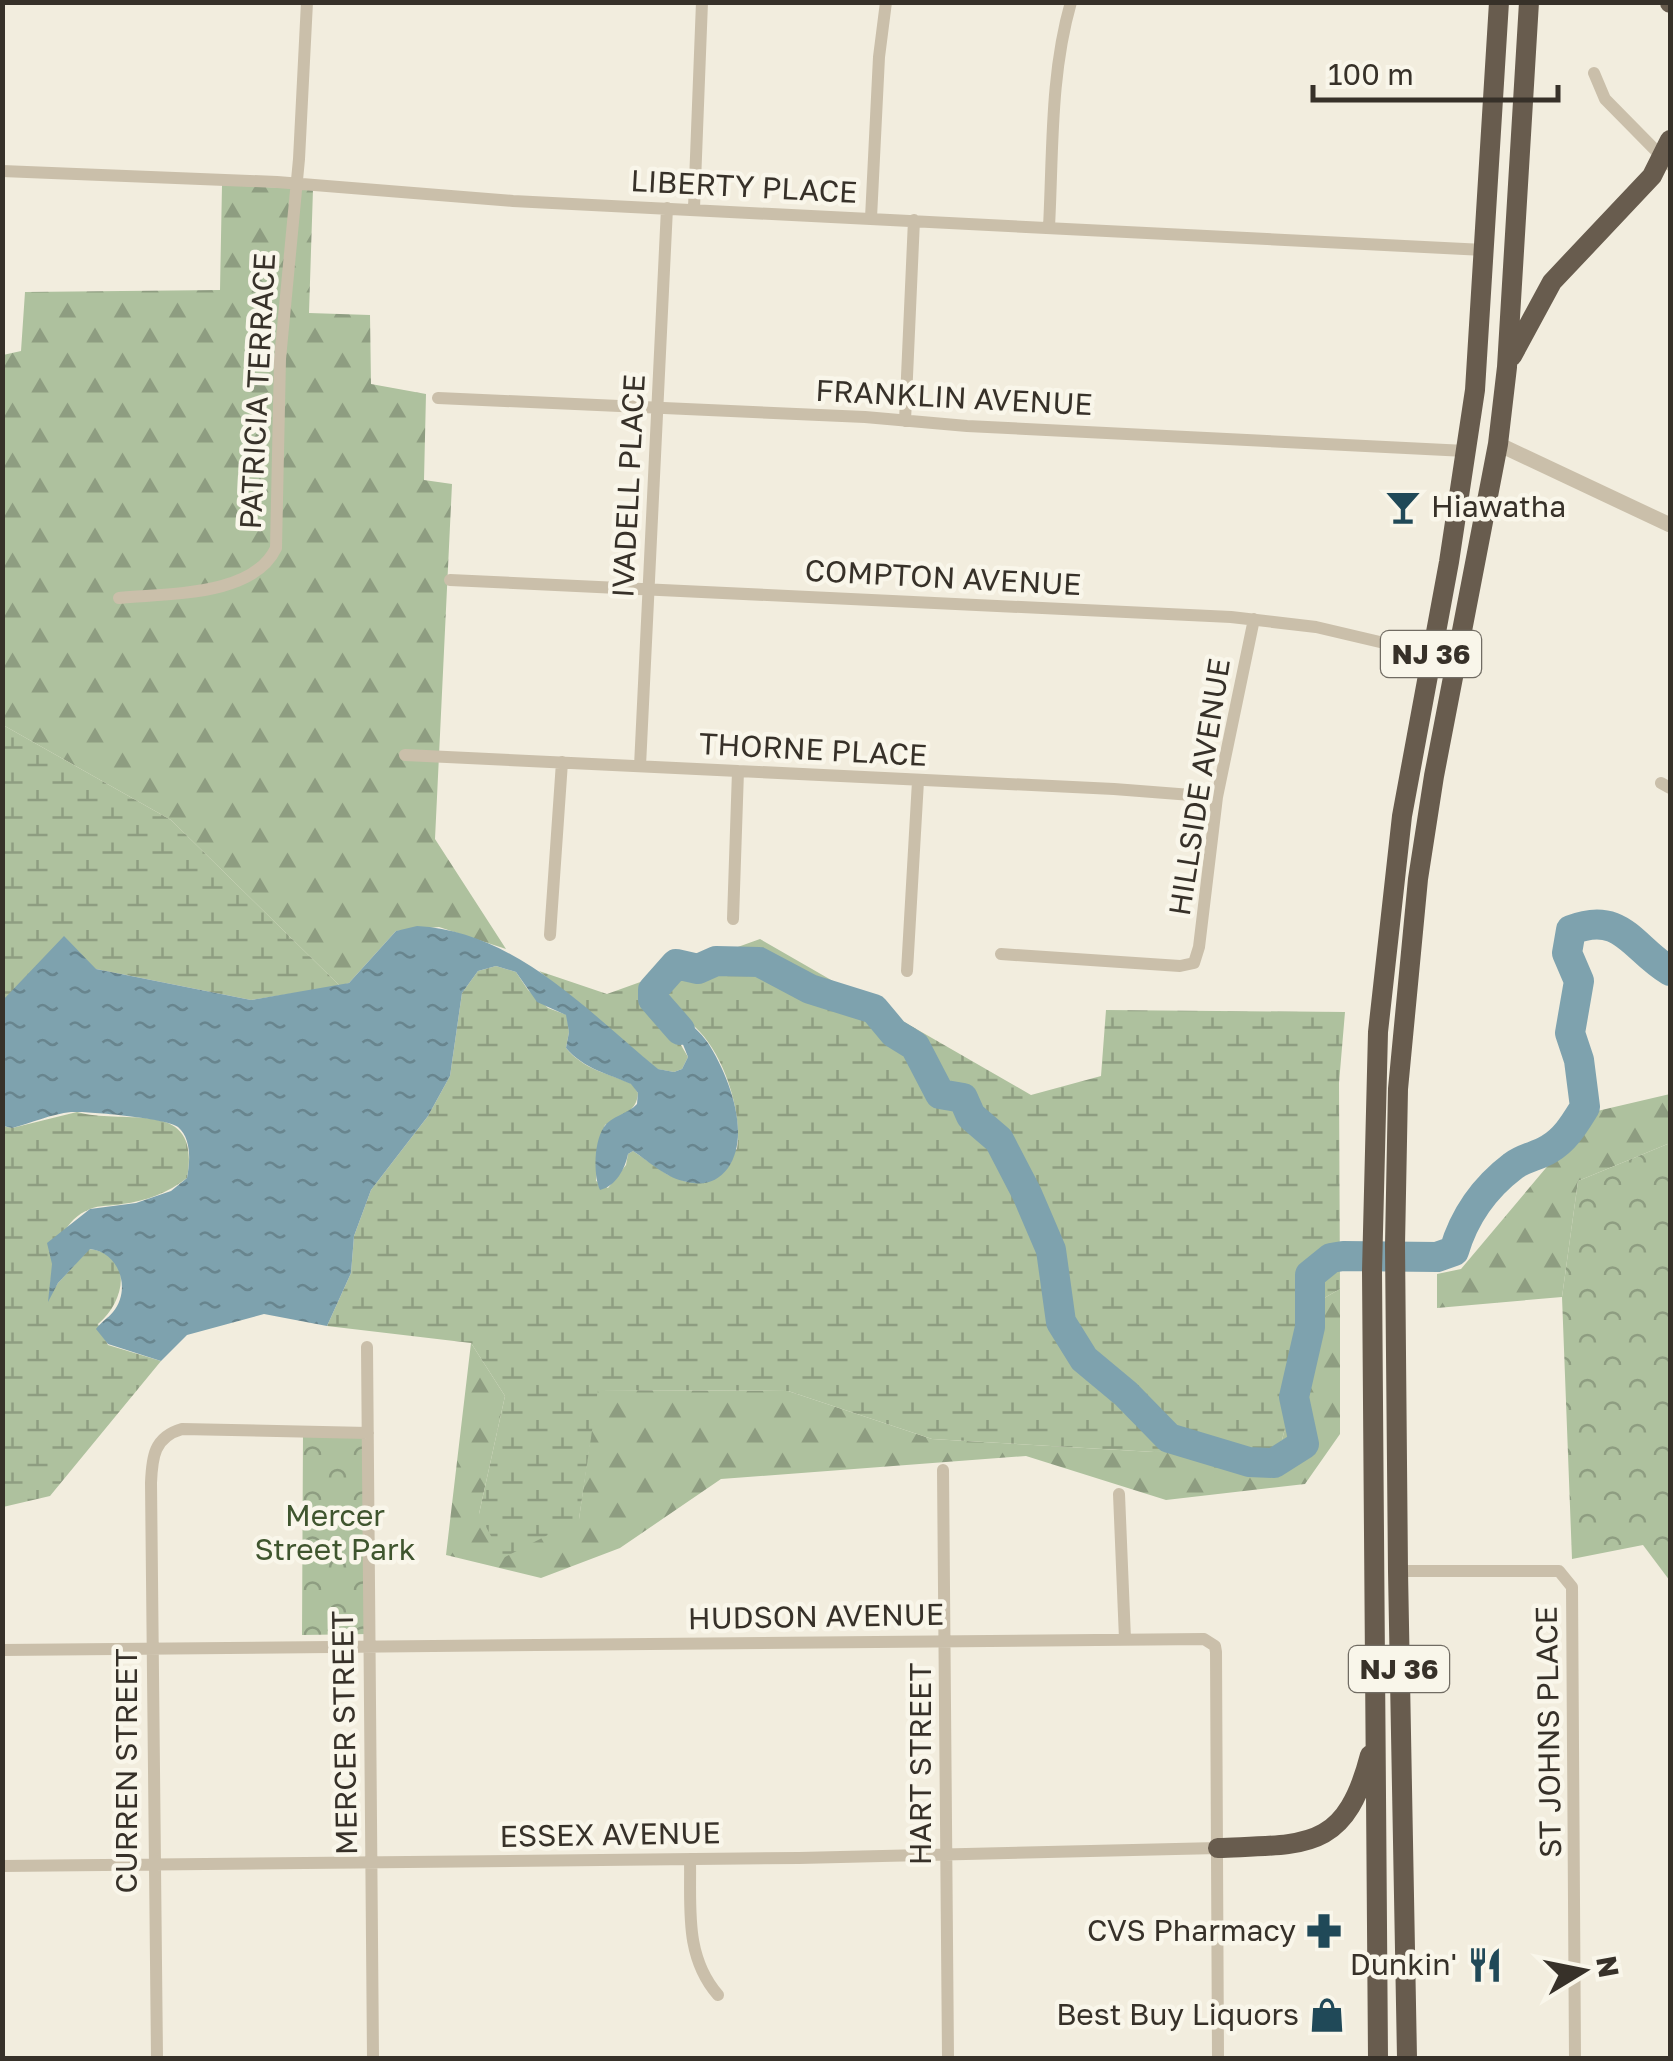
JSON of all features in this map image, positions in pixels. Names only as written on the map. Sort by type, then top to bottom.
[{"type":"highway","name":"NJ 36","points":[[1378,2058],[1374,1098],[1388,920],[1402,816],[1475,390],[1498,2]]},
{"type":"highway","name":"NJ 36","points":[[1407,2058],[1398,1571],[1398,1090],[1418,880],[1434,776],[1498,444],[1507,367],[1529,2]]},
{"type":"highway","points":[[1507,367],[1552,282],[1668,154]]},
{"type":"highway","points":[[1218,1848],[1294,1844],[1312,1840],[1336,1826],[1361,1790],[1376,1728]]},
{"type":"street","name":"PATRICIA TERRACE","points":[[119,598],[240,582],[260,571],[276,548],[280,360],[307,2]]},
{"type":"street","points":[[694,208],[702,2]]},
{"type":"street","points":[[870,218],[886,2]]},
{"type":"street","points":[[1050,228],[1056,88],[1071,2]]},
{"type":"street","points":[[1594,73],[1605,99],[1668,154]]},
{"type":"street","name":"LIBERTY PLACE","points":[[2,171],[1484,250]]},
{"type":"street","name":"IVADELL PLACE","points":[[640,766],[667,208]]},
{"type":"street","points":[[905,421],[914,220]]},
{"type":"street","name":"FRANKLIN AVENUE","points":[[438,398],[1466,451]]},
{"type":"street","points":[[1498,444],[1670,525]]},
{"type":"street","name":"COMPTON AVENUE","points":[[450,580],[1254,619],[1316,628],[1431,654]]},
{"type":"street","name":"HILLSIDE AVENUE","points":[[1001,954],[1180,966],[1194,962],[1200,947],[1217,798],[1254,619]]},
{"type":"street","name":"THORNE PLACE","points":[[405,755],[1217,798]]},
{"type":"street","points":[[550,935],[562,762]]},
{"type":"street","points":[[732,919],[738,771]]},
{"type":"street","points":[[907,971],[918,781]]},
{"type":"street","name":"MERCER STREET","points":[[367,1347],[373,2058]]},
{"type":"street","name":"CURREN STREET","points":[[156,2058],[150,1483],[155,1447],[170,1432],[182,1428],[368,1433]]},
{"type":"street","name":"HART STREET","points":[[943,1470],[948,2058]]},
{"type":"street","points":[[1119,1494],[1125,1639]]},
{"type":"street","name":"ST JOHNS PLACE","points":[[1398,1571],[1559,1572],[1572,1587],[1575,2058]]},
{"type":"street","name":"HUDSON AVENUE","points":[[2,1650],[1204,1639],[1215,1646],[1218,2058]]},
{"type":"street","name":"ESSEX AVENUE","points":[[2,1866],[947,1856],[1218,1848]]},
{"type":"street","points":[[690,1859],[693,1946],[700,1970],[718,1995]]},
{"type":"green space","points":[[222,185],[313,189],[309,313],[370,315],[371,384],[426,394],[424,480],[452,484],[435,839],[506,949],[439,927],[396,931],[349,983],[340,986],[171,820],[3,725],[3,355],[21,351],[25,292],[220,290]]},
{"type":"green space","points":[[3,725],[171,820],[340,986],[251,1000],[96,969],[3,1000]]},
{"type":"green space","points":[[760,939],[1031,1095],[1101,1076],[1106,1010],[1345,1012],[1339,1083],[1340,1289],[1319,1301],[1279,1451],[1154,1452],[932,1439],[788,1391],[598,1390],[579,1519],[503,1558],[479,1514],[505,1396],[471,1343],[327,1326],[351,1273],[354,1236],[371,1190],[428,1116],[450,1076],[462,993],[478,971],[496,966],[516,972],[548,1008],[567,1015],[566,1048],[573,1055],[588,1066],[632,1084],[638,1093],[631,1109],[605,1125],[596,1181],[608,1188],[633,1151],[668,1175],[687,1182],[737,1149],[734,1101],[722,1067],[705,1038],[686,1020],[655,1001],[688,1057],[682,1069],[657,1069],[539,971],[607,994]]},
{"type":"green space","points":[[1670,1094],[1670,1143],[1578,1181],[1562,1297],[1437,1308],[1437,1274],[1461,1269],[1593,1112]]},
{"type":"green space","points":[[77,1112],[137,1117],[172,1125],[183,1135],[189,1152],[187,1178],[172,1188],[131,1203],[90,1209],[78,1216],[62,1235],[52,1273],[49,1298],[89,1249],[114,1260],[121,1280],[119,1292],[98,1324],[108,1345],[161,1361],[50,1496],[3,1507],[2,1126],[12,1128]]},
{"type":"green space","points":[[1670,1143],[1670,1581],[1643,1545],[1572,1559],[1562,1297],[1578,1181]]},
{"type":"green space","points":[[1340,1289],[1340,1434],[1305,1484],[1166,1500],[1026,1456],[721,1479],[620,1548],[541,1578],[446,1555],[471,1343],[505,1396],[479,1514],[579,1519],[597,1390],[788,1391],[932,1439],[1154,1452],[1279,1451],[1319,1301]]},
{"type":"green space","name":"Mercer Street Park","points":[[303,1433],[365,1433],[369,1634],[302,1635]]},
{"type":"water","points":[[417,926],[453,931],[518,958],[576,1000],[658,1069],[682,1069],[688,1057],[653,999],[690,1024],[716,1056],[734,1104],[738,1138],[728,1168],[710,1182],[687,1182],[665,1174],[633,1151],[615,1181],[600,1190],[596,1158],[601,1133],[611,1120],[637,1104],[638,1093],[631,1084],[573,1055],[566,1048],[566,1015],[537,1002],[516,972],[496,966],[478,971],[462,993],[450,1076],[428,1116],[371,1190],[354,1236],[351,1273],[327,1326],[264,1314],[187,1335],[161,1361],[108,1344],[96,1329],[119,1303],[122,1283],[115,1264],[90,1249],[58,1283],[48,1302],[52,1264],[47,1243],[90,1209],[136,1203],[171,1191],[187,1178],[189,1158],[186,1138],[178,1127],[144,1118],[71,1112],[12,1128],[3,1126],[3,1000],[64,936],[96,969],[251,1000],[349,983],[396,931]]},
{"type":"waterway","points":[[680,1030],[653,999],[653,990],[676,964],[698,969],[716,961],[759,962],[810,989],[874,1009],[894,1033],[915,1046],[940,1094],[963,1098],[971,1116],[999,1140],[1051,1250],[1061,1322],[1084,1359],[1169,1438],[1249,1462],[1274,1463],[1304,1444],[1294,1397],[1310,1327],[1310,1275],[1331,1258],[1437,1257],[1454,1251],[1469,1215],[1493,1184],[1517,1163],[1555,1145],[1585,1107],[1579,1060],[1570,1033],[1579,981],[1567,953],[1571,930],[1588,925],[1615,928],[1670,971]]},
{"type":"place","name":"Hiawatha","points":[[1403,507]]},
{"type":"place","name":"CVS Pharmacy","points":[[1324,1931]]},
{"type":"place","name":"Dunkin'","points":[[1485,1965]]},
{"type":"place","name":"Best Buy Liquors","points":[[1327,2015]]}]
